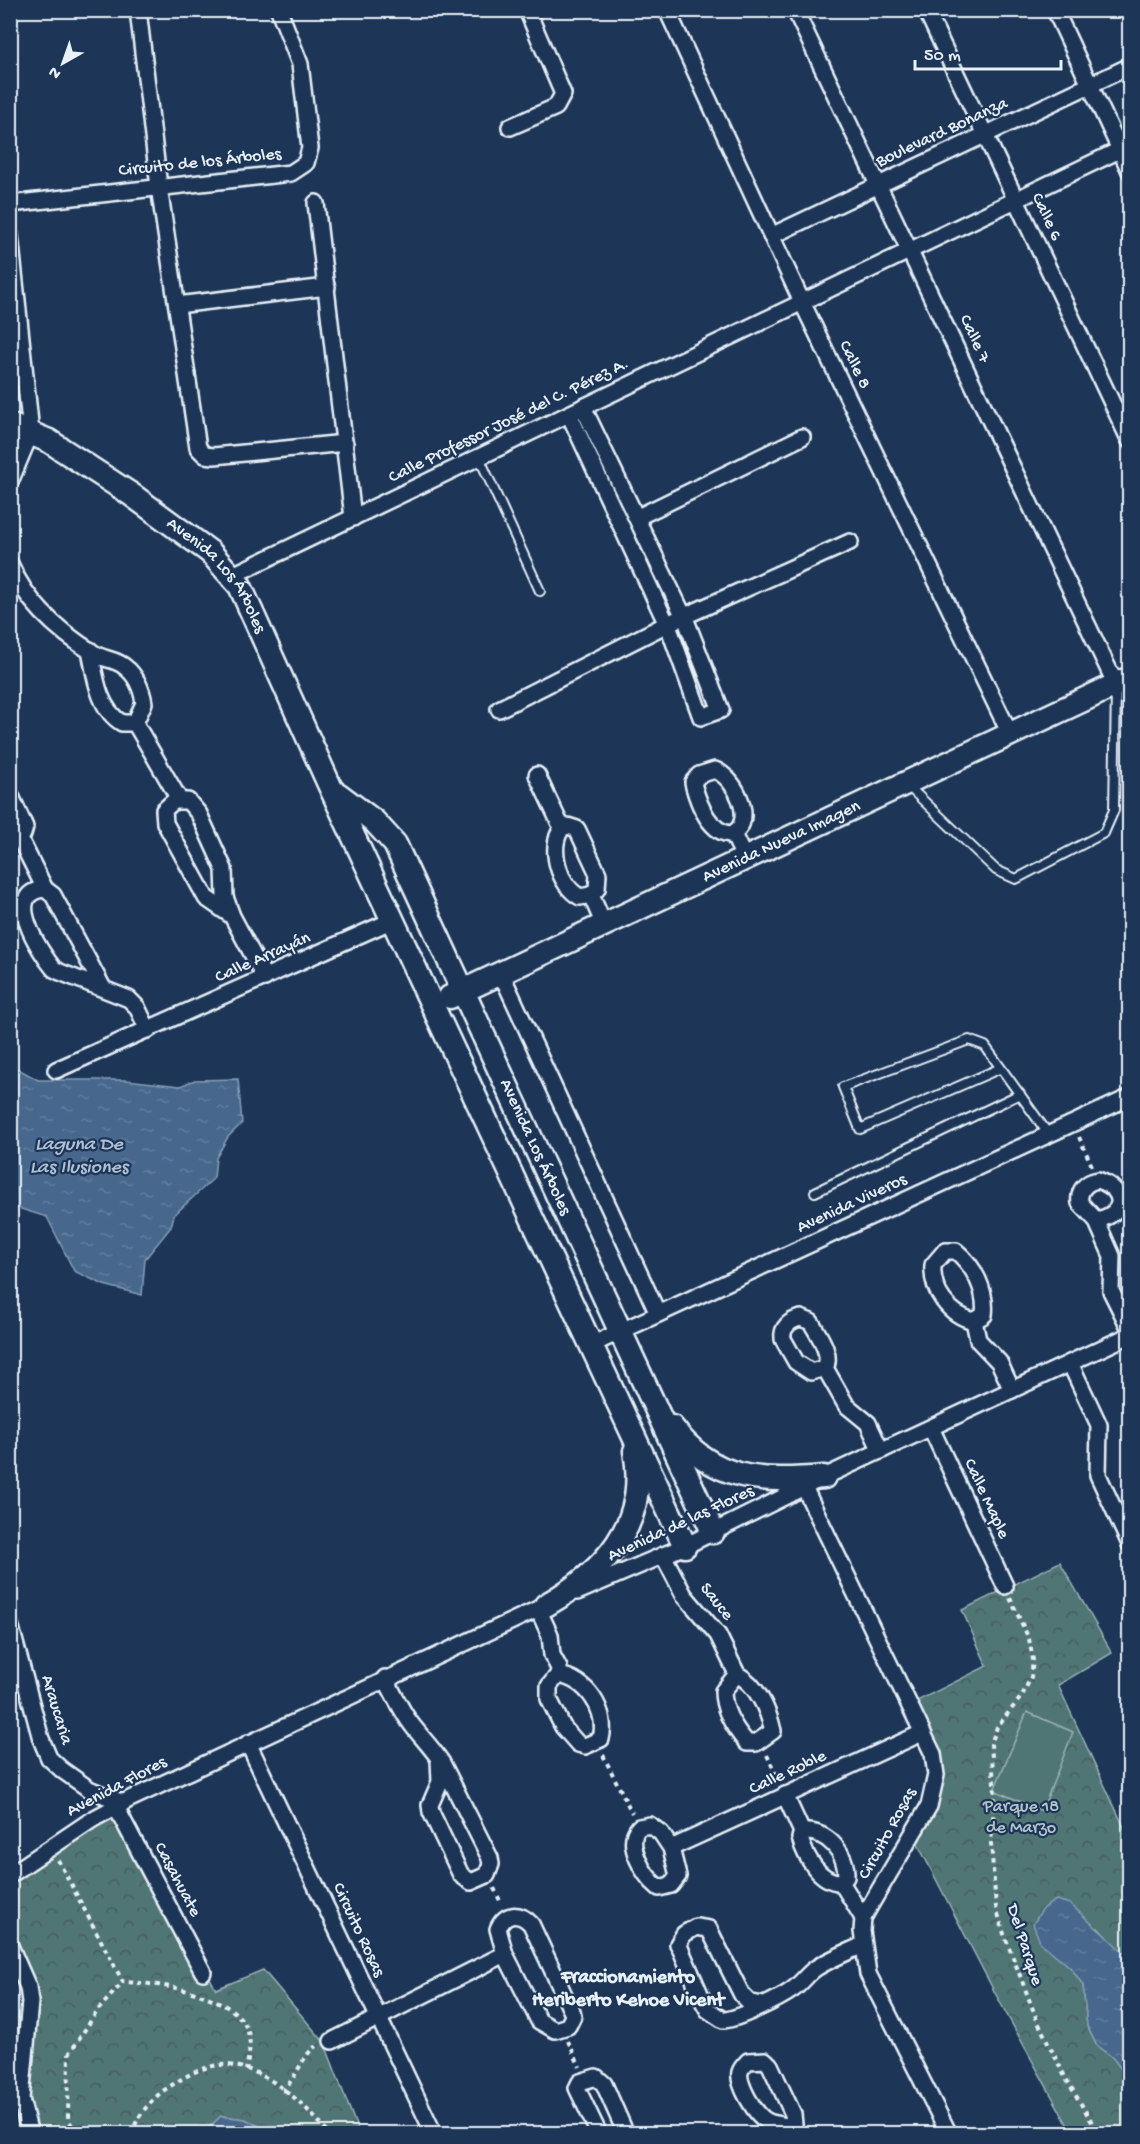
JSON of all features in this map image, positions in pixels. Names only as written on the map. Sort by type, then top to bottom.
[{"type":"street","points":[[138,10],[159,187],[197,444],[204,455],[218,456],[345,443]]},
{"type":"street","name":"Circuito de los Árboles","points":[[10,204],[291,172],[306,163],[310,148],[300,64],[279,10]]},
{"type":"street","points":[[510,128],[556,106],[563,94],[527,10]]},
{"type":"street","name":"Calle 8","points":[[667,10],[802,302],[1010,734]]},
{"type":"street","name":"Calle 7","points":[[795,10],[1123,682]]},
{"type":"street","name":"Calle 6","points":[[926,10],[1130,441]]},
{"type":"street","points":[[1055,10],[1090,85],[1125,147],[1130,171]]},
{"type":"street","name":"Boulevard Bonanza","points":[[771,236],[1130,66]]},
{"type":"street","points":[[802,302],[1125,147]]},
{"type":"street","points":[[316,203],[353,518]]},
{"type":"street","points":[[10,235],[21,428],[10,482]]},
{"type":"street","points":[[177,305],[327,287]]},
{"type":"street","name":"Calle Professor José del C. Pérez A.","points":[[233,575],[802,302]]},
{"type":"street","points":[[569,414],[667,624],[701,717],[721,710],[684,616],[584,407]]},
{"type":"street","name":"Avenida Los Árboles","points":[[21,428],[66,451],[179,528],[210,552],[233,575],[240,586],[328,782],[685,1546]]},
{"type":"street","points":[[628,538],[641,523],[802,437]]},
{"type":"street","points":[[499,709],[667,624],[850,542]]},
{"type":"street","points":[[10,564],[20,585],[38,610],[90,650],[118,662],[135,677],[144,703],[135,723]]},
{"type":"street","points":[[90,650],[96,683],[111,714],[122,723],[135,723]]},
{"type":"street","name":"Avenida Nueva Imagen","points":[[432,1005],[744,857],[1123,682]]},
{"type":"street","points":[[135,723],[179,799],[193,805],[224,869],[225,897],[231,916],[265,978]]},
{"type":"street","points":[[537,775],[562,828]]},
{"type":"street","name":"Avenida Los Árboles","points":[[328,782],[347,803],[386,831],[395,844],[713,1532]]},
{"type":"street","points":[[10,794],[25,828],[15,839],[45,889],[53,895],[103,988]]},
{"type":"street","points":[[179,799],[164,810],[165,823],[206,898],[231,916]]},
{"type":"street","points":[[568,826],[577,830],[598,874],[597,889],[591,895],[580,897],[571,891],[556,859],[554,843],[562,828],[568,826]]},
{"type":"street","points":[[733,834],[744,857]]},
{"type":"street","points":[[45,889],[29,895],[25,899],[23,911],[49,962],[60,972],[129,999],[137,1007],[148,1030]]},
{"type":"street","points":[[591,895],[604,925]]},
{"type":"street","name":"Calle Arrayán","points":[[56,1070],[393,920]]},
{"type":"street","points":[[501,973],[658,1314]]},
{"type":"street","name":"Avenida Viveros","points":[[591,1345],[1130,1097]]},
{"type":"street","points":[[1096,1220],[1111,1216],[1118,1209],[1119,1200],[1113,1187],[1098,1180],[1085,1186],[1079,1199],[1082,1207],[1096,1220],[1113,1260],[1111,1291],[1130,1329]]},
{"type":"street","points":[[549,1254],[578,1240]]},
{"type":"street","points":[[948,1249],[956,1251],[969,1263],[981,1288],[985,1311],[984,1315],[974,1321],[963,1318],[951,1308],[940,1296],[935,1285],[933,1265],[938,1256],[948,1249]]},
{"type":"street","points":[[974,1321],[978,1340],[999,1362],[1012,1390]]},
{"type":"street","name":"Avenida de las Flores","points":[[248,1743],[542,1607],[685,1546],[814,1482],[1130,1335]]},
{"type":"street","points":[[1070,1363],[1099,1425],[1098,1475],[1130,1544]]},
{"type":"street","points":[[825,1368],[846,1404],[868,1423],[881,1451]]},
{"type":"street","points":[[644,1383],[678,1435],[699,1455],[721,1469],[760,1479],[814,1482]]},
{"type":"street","name":"Calle Maple","points":[[931,1428],[1005,1586]]},
{"type":"street","points":[[558,1675],[542,1607],[594,1573],[623,1534],[632,1508],[637,1481],[630,1429]]},
{"type":"street","name":"Circuito Rosas","points":[[814,1482],[933,1754],[936,1775],[934,1791],[920,1822],[863,1918]]},
{"type":"street","name":"Sauce","points":[[663,1556],[684,1595],[718,1635],[737,1674],[753,1686],[769,1715],[773,1731],[761,1742]]},
{"type":"street","name":"Araucaria","points":[[10,1624],[41,1739],[49,1758],[89,1790],[119,1805]]},
{"type":"street","points":[[737,1674],[723,1690],[731,1721],[747,1743],[761,1742]]},
{"type":"street","points":[[558,1675],[578,1682],[599,1707],[605,1724],[601,1739],[597,1742],[585,1746],[578,1744],[554,1712],[548,1692],[549,1686],[558,1675]]},
{"type":"street","points":[[386,1678],[411,1724],[440,1759],[490,1858],[491,1864],[487,1875],[471,1882],[461,1875],[431,1812],[430,1805],[440,1782],[440,1759]]},
{"type":"street","name":"Calle Roble","points":[[671,1848],[922,1733]]},
{"type":"street","name":"Circuito Rosas","points":[[248,1743],[434,2133]]},
{"type":"street","name":"Avenida Flores","points":[[10,1875],[51,1846],[119,1805],[248,1743]]},
{"type":"street","points":[[785,1795],[802,1832],[800,1838],[803,1849],[813,1864],[835,1882],[841,1882],[846,1877],[843,1859],[831,1842],[818,1833],[802,1832]]},
{"type":"street","name":"Casahuate","points":[[119,1805],[202,1972]]},
{"type":"street","points":[[650,1825],[661,1833],[671,1848],[678,1876],[670,1885],[659,1888],[650,1880],[632,1842],[634,1833],[639,1827],[650,1825]]},
{"type":"street","points":[[841,1882],[863,1918],[863,1945],[868,1974],[949,2133]]},
{"type":"street","points":[[522,1916],[531,1924],[572,2012],[572,2020],[562,2030],[550,2029],[539,2021],[505,1954],[498,1929],[501,1922],[508,1917],[522,1916]]},
{"type":"street","points":[[763,2005],[750,2003],[742,1995],[708,1929],[702,1926],[696,1927],[684,1934],[678,1944],[708,2010],[728,2020],[763,2005],[794,1989],[814,1969],[863,1945]]},
{"type":"street","points":[[10,1946],[28,1987],[30,2002],[21,2099],[30,2133]]},
{"type":"street","points":[[332,2041],[377,2016],[505,1954]]},
{"type":"street","points":[[765,2060],[770,2065],[793,2114],[794,2132],[784,2125],[766,2121],[754,2110],[739,2080],[740,2072],[748,2061],[765,2060]]},
{"type":"street","points":[[599,2133],[579,2094],[580,2082],[596,2077],[604,2084],[626,2133]]},
{"type":"lane","points":[[479,457],[540,591]]},
{"type":"lane","points":[[905,783],[996,870],[1016,879],[1104,833],[1114,810],[1123,682]]},
{"type":"lane","points":[[1001,1068],[860,1129],[843,1087],[969,1040],[985,1046],[1020,1094],[1049,1135]]},
{"type":"lane","points":[[815,1192],[1020,1094]]},
{"type":"path","points":[[1073,1124],[1098,1180]]},
{"type":"path","name":"Del Parque","points":[[1005,1586],[1029,1638],[1034,1660],[1031,1677],[1022,1696],[997,1727],[991,1744],[995,1796],[991,1843],[996,1907],[1037,2020],[1065,2077],[1099,2133]]},
{"type":"path","points":[[597,1742],[639,1827]]},
{"type":"path","points":[[761,1742],[785,1795]]},
{"type":"path","points":[[51,1846],[123,1982]]},
{"type":"path","points":[[487,1875],[508,1917]]},
{"type":"path","points":[[76,2133],[68,2118],[69,2054],[98,2010],[123,1982],[156,1983],[231,2007],[246,2026],[251,2049],[246,2070]]},
{"type":"path","points":[[562,2030],[585,2079]]},
{"type":"path","points":[[285,2092],[284,2089],[295,2076],[304,2057],[316,2046],[332,2041]]},
{"type":"path","points":[[132,2133],[144,2109],[162,2091],[208,2067],[226,2065],[246,2070],[285,2092],[305,2107],[329,2133]]},
{"type":"green space","name":"Parque 18 de Marzo","points":[[1060,1562],[1112,1653],[1058,1685],[1129,1838],[1129,1957],[1120,1952],[1098,1928],[1071,1968],[1083,1985],[1087,2026],[1097,2046],[1112,2057],[1129,2079],[1129,2133],[1072,2133],[995,1993],[913,1835],[936,1775],[909,1705],[987,1666],[962,1610]]},
{"type":"green space","points":[[1027,1712],[1073,1732],[1042,1811],[994,1790]]},
{"type":"green space","points":[[116,1807],[216,1989],[263,1970],[324,2042],[359,2133],[272,2133],[245,2119],[221,2116],[203,2133],[36,2133],[26,2099],[26,1970],[11,1935],[10,1879]]},
{"type":"water","name":"Laguna De Las Ilusiones","points":[[11,1065],[38,1080],[126,1080],[180,1086],[195,1080],[238,1079],[242,1123],[228,1137],[216,1158],[214,1178],[174,1215],[171,1227],[145,1259],[142,1295],[104,1285],[74,1271],[47,1217],[11,1206]]},
{"type":"water","points":[[1056,1900],[1070,1904],[1129,1957],[1129,2079],[1112,2057],[1097,2046],[1087,2026],[1083,1985],[1071,1968],[1040,1942],[1033,1924],[1043,1908]]},
{"type":"water","points":[[221,2116],[245,2119],[272,2133],[203,2133]]},
{"type":"district","name":"Fraccionamiento Heriberto Kehoe Vicent","points":[[628,1990]]}]
